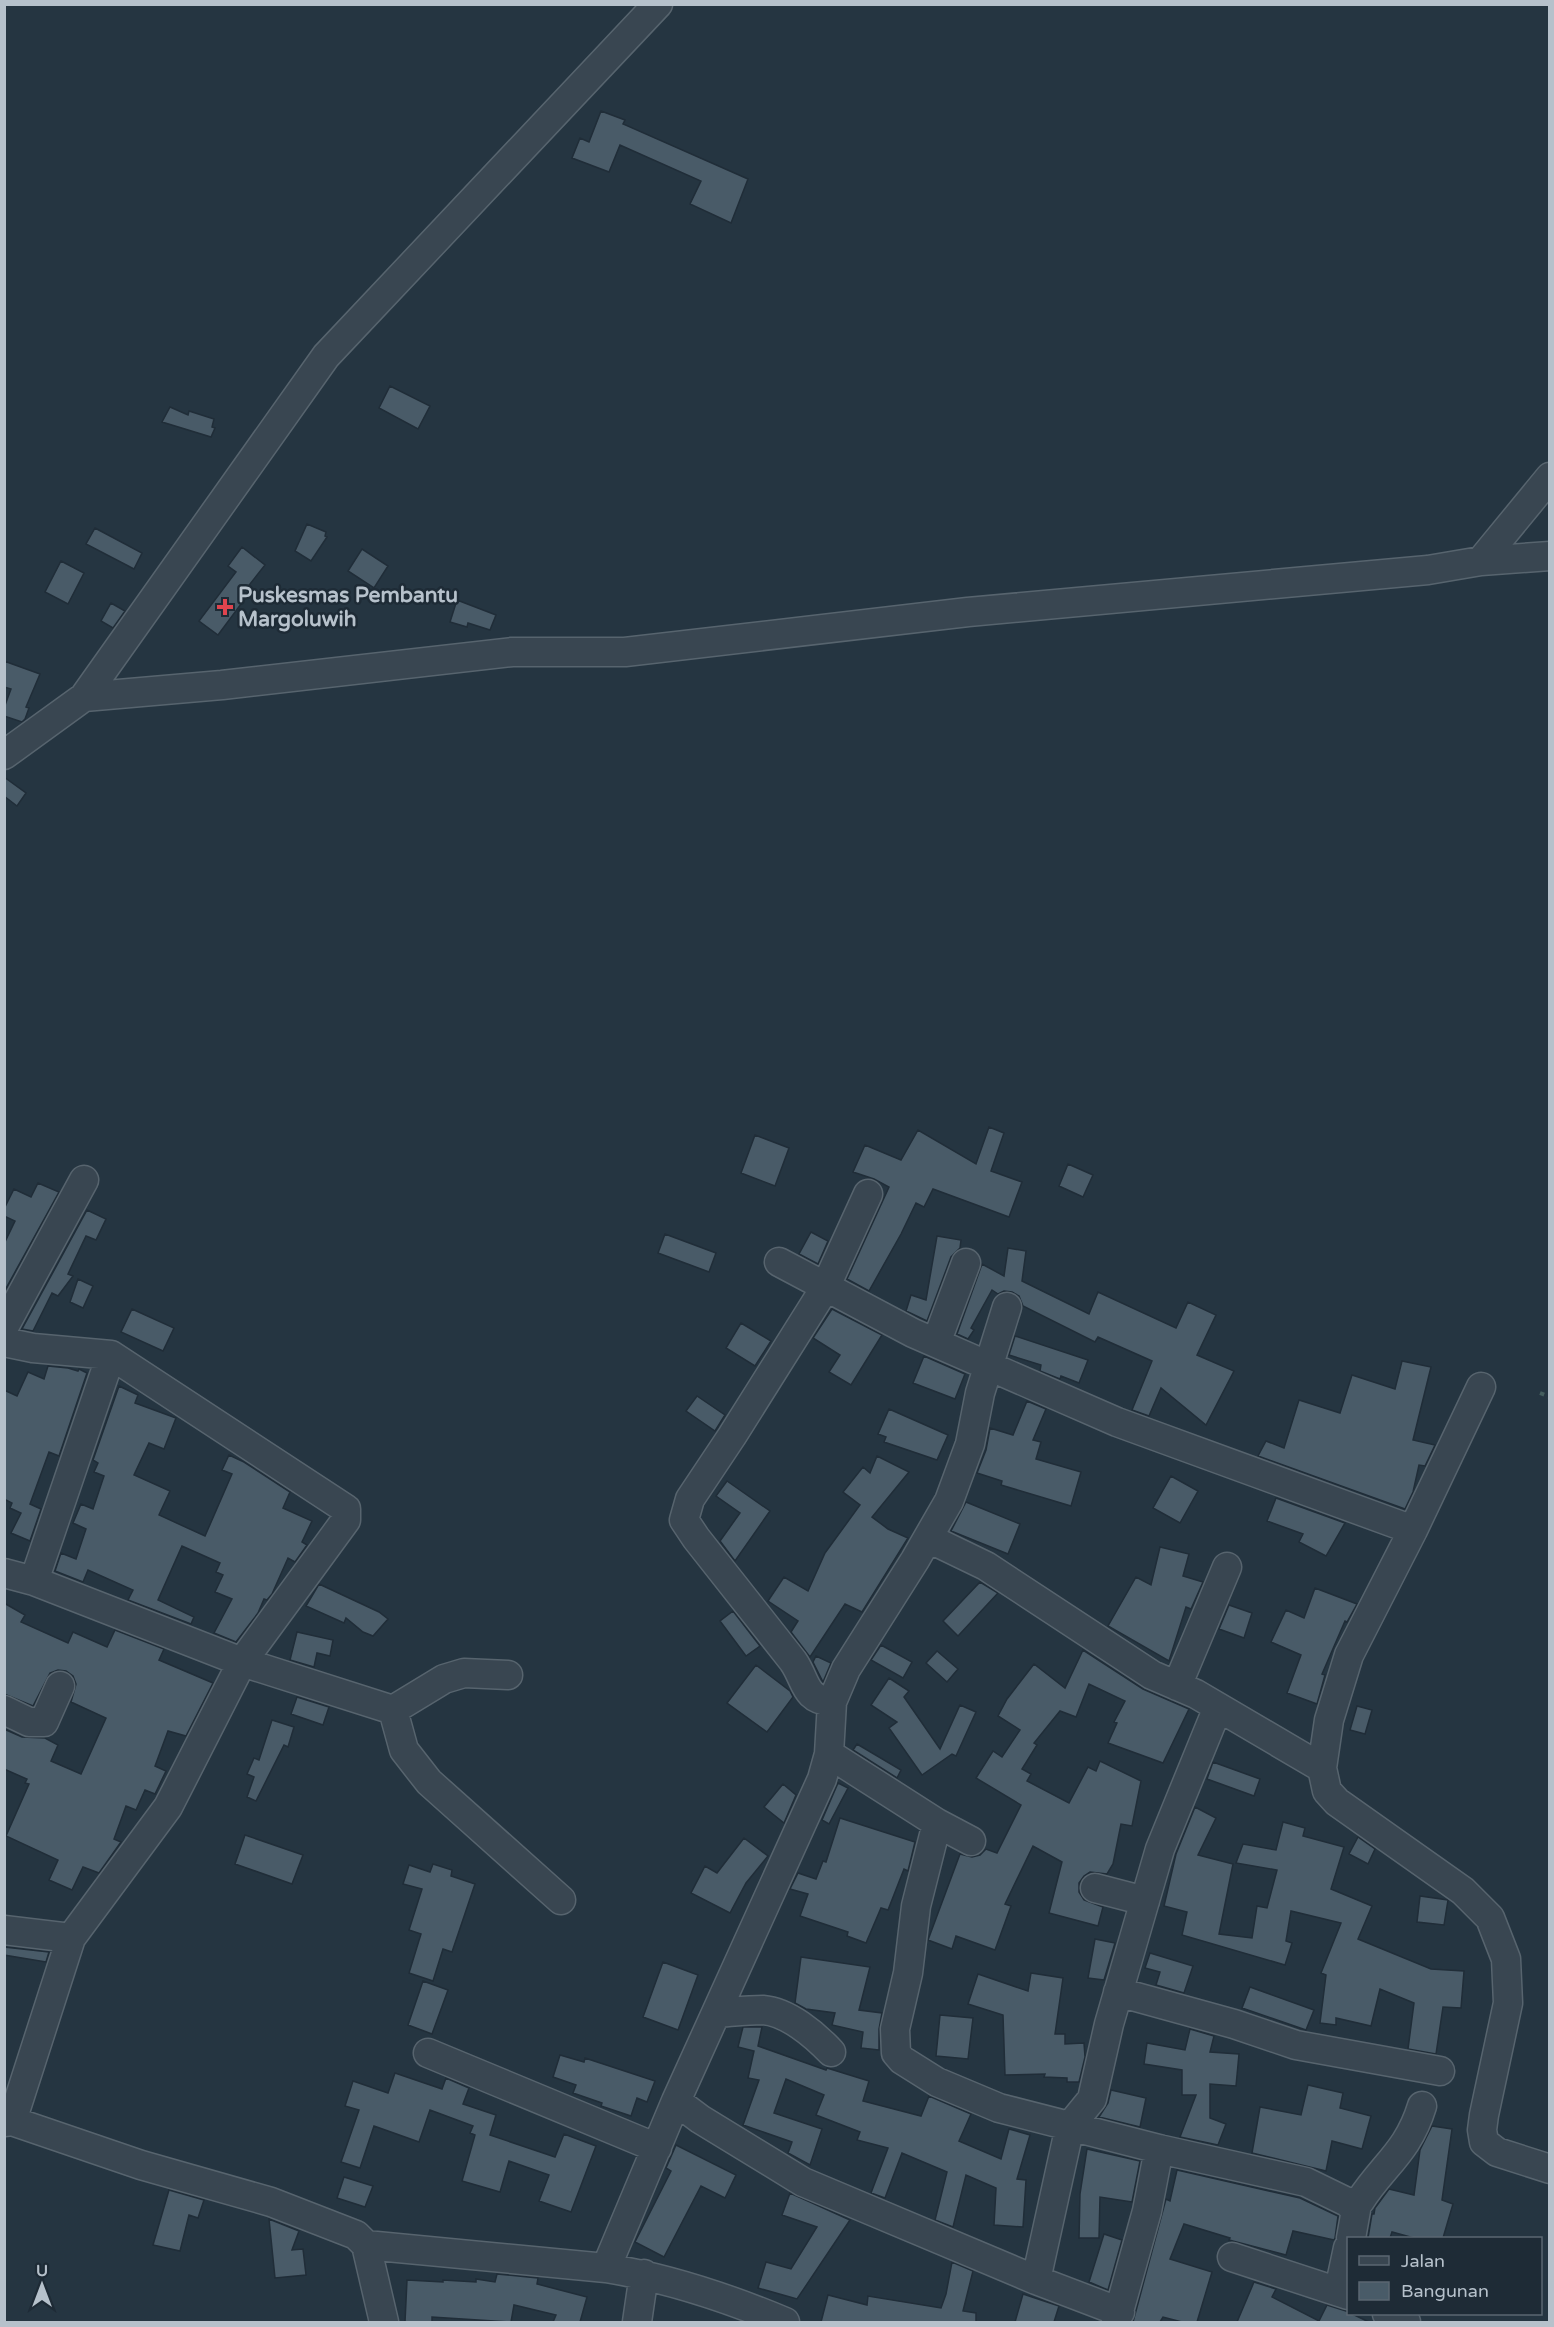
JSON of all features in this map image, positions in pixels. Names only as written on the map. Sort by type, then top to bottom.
[{"type":"street","points":[[4,755],[84,697],[326,356],[658,4]]},
{"type":"street","points":[[1481,561],[1550,477]]},
{"type":"street","points":[[84,697],[222,685],[512,652],[625,652],[968,612],[1428,570],[1481,561],[1550,556]]},
{"type":"street","points":[[4,1327],[84,1180]]},
{"type":"street","points":[[832,1702],[820,1701],[808,1691],[793,1661],[684,1520],[690,1499],[825,1288],[868,1194]]},
{"type":"street","points":[[779,1262],[825,1288],[936,1343],[1117,1422],[1413,1530]]},
{"type":"street","points":[[936,1343],[966,1263]]},
{"type":"street","points":[[606,2268],[676,2101],[822,1779],[829,1754],[832,1702],[846,1669],[928,1538],[957,1481],[973,1431],[987,1366],[1007,1307]]},
{"type":"street","points":[[4,1342],[33,1348],[111,1354],[346,1509],[346,1520],[242,1662],[168,1807],[71,1938],[8,2121],[141,2165],[271,2202],[356,2235],[366,2245],[384,2322]]},
{"type":"street","points":[[33,1581],[111,1354]]},
{"type":"street","points":[[1481,1387],[1413,1530],[1349,1654],[1329,1720],[1322,1768],[1327,1791],[1337,1802],[1463,1891],[1490,1918],[1506,1959],[1508,2003],[1484,2115],[1482,2130],[1484,2142],[1497,2152],[1550,2169]]},
{"type":"street","points":[[928,1538],[986,1566],[1138,1666],[1218,1707],[1322,1768]]},
{"type":"street","points":[[1177,1686],[1227,1567]]},
{"type":"street","points":[[4,1573],[33,1581],[242,1662],[393,1710],[444,1679],[464,1673],[508,1675]]},
{"type":"street","points":[[4,1710],[29,1722],[44,1722],[60,1686]]},
{"type":"street","points":[[1036,2280],[1070,2126],[1092,2099],[1118,1992],[1160,1849],[1218,1707]]},
{"type":"street","points":[[393,1710],[404,1750],[429,1782],[561,1900]]},
{"type":"street","points":[[829,1754],[937,1823],[971,1840]]},
{"type":"street","points":[[937,1823],[916,1905],[908,1973],[895,2029],[896,2053],[902,2060],[937,2082],[999,2108],[1159,2149],[1306,2182],[1347,2202],[1356,2210],[1351,2237]]},
{"type":"street","points":[[1095,1888],[1145,1901]]},
{"type":"street","points":[[4,1930],[71,1938]]},
{"type":"street","points":[[1118,1992],[1234,2024],[1296,2044],[1440,2071]]},
{"type":"street","points":[[716,2013],[765,2010],[782,2016],[814,2034],[831,2052]]},
{"type":"street","points":[[428,2053],[657,2148]]},
{"type":"street","points":[[676,2101],[700,2119],[803,2182],[1118,2317],[1147,2211],[1159,2149]]},
{"type":"street","points":[[1347,2202],[1360,2201],[1376,2176],[1388,2167],[1400,2153],[1416,2128],[1422,2106]]},
{"type":"street","points":[[366,2245],[606,2268],[644,2274],[755,2316],[784,2322]]},
{"type":"street","points":[[1232,2257],[1344,2293],[1347,2259]]},
{"type":"street","points":[[637,2322],[644,2274]]},
{"type":"street","points":[[1391,2315],[1406,2322]]},
{"type":"path","points":[[1540,1394],[1550,1397]]},
{"type":"building","points":[[601,111],[625,120],[623,124],[748,179],[731,223],[690,204],[701,181],[620,145],[609,172],[572,158],[580,138],[589,142]]},
{"type":"building","points":[[390,386],[430,406],[418,429],[379,408]]},
{"type":"building","points":[[170,407],[188,415],[189,411],[214,419],[212,427],[215,428],[211,437],[162,422]]},
{"type":"building","points":[[307,524],[326,532],[327,537],[311,561],[295,551]]},
{"type":"building","points":[[95,528],[142,553],[134,569],[86,544]]},
{"type":"building","name":"Puskesmas Pembantu Margoluwih","points":[[242,547],[265,565],[246,589],[250,592],[218,635],[199,621],[236,572],[228,566]]},
{"type":"building","points":[[362,549],[388,566],[374,588],[348,571]]},
{"type":"building","points":[[61,561],[84,573],[68,604],[45,592]]},
{"type":"building","points":[[457,600],[496,615],[490,630],[468,623],[467,627],[450,622]]},
{"type":"building","points":[[111,603],[125,611],[113,628],[101,621]]},
{"type":"building","points":[[4,661],[40,674],[22,722],[4,716],[4,708],[11,689],[4,687]]},
{"type":"building","points":[[4,777],[26,793],[17,806],[4,796]]},
{"type":"building","points":[[989,1127],[1004,1133],[991,1171],[1022,1182],[1009,1217],[933,1189],[924,1207],[916,1203],[869,1291],[847,1279],[889,1187],[853,1172],[865,1145],[901,1160],[918,1130],[976,1164]]},
{"type":"building","points":[[755,1135],[789,1148],[775,1186],[741,1173]]},
{"type":"building","points":[[1068,1164],[1093,1175],[1083,1197],[1059,1186]]},
{"type":"building","points":[[38,1183],[59,1192],[4,1292],[4,1244],[15,1221],[4,1216],[4,1209],[14,1189],[31,1197]]},
{"type":"building","points":[[87,1210],[106,1219],[96,1240],[86,1236],[68,1274],[73,1276],[58,1296],[52,1293],[33,1331],[22,1329]]},
{"type":"building","points":[[811,1232],[828,1241],[818,1264],[799,1254]]},
{"type":"building","points":[[665,1234],[716,1253],[709,1272],[658,1253]]},
{"type":"building","points":[[937,1236],[961,1240],[960,1248],[951,1257],[927,1321],[906,1311],[911,1295],[926,1300]]},
{"type":"building","points":[[1008,1248],[1026,1251],[1022,1281],[1089,1314],[1098,1292],[1176,1328],[1188,1302],[1216,1315],[1197,1355],[1234,1371],[1206,1425],[1161,1388],[1149,1416],[1132,1410],[1152,1361],[1098,1337],[1095,1342],[1023,1306],[1019,1296],[1012,1292],[1004,1291],[998,1294],[992,1290],[971,1328],[974,1330],[968,1339],[957,1334],[982,1264],[1004,1276]]},
{"type":"building","points":[[78,1279],[93,1286],[83,1308],[70,1302]]},
{"type":"building","points":[[132,1309],[174,1328],[163,1351],[121,1332]]},
{"type":"building","points":[[832,1309],[882,1335],[851,1385],[829,1372],[840,1355],[813,1338]]},
{"type":"building","points":[[741,1323],[771,1341],[755,1366],[726,1348]]},
{"type":"building","points":[[1015,1336],[1088,1360],[1079,1383],[1040,1371],[1041,1365],[1009,1355]]},
{"type":"building","points":[[924,1356],[965,1374],[955,1399],[913,1383]]},
{"type":"building","points":[[1402,1361],[1431,1367],[1413,1440],[1435,1445],[1425,1466],[1419,1465],[1413,1492],[1405,1509],[1258,1456],[1266,1441],[1284,1448],[1299,1400],[1340,1413],[1352,1375],[1395,1389]]},
{"type":"building","points":[[48,1366],[78,1371],[79,1369],[87,1373],[59,1456],[49,1452],[30,1504],[41,1509],[30,1541],[11,1533],[21,1513],[10,1508],[12,1503],[4,1499],[4,1390],[17,1396],[28,1372],[44,1379]]},
{"type":"building","points":[[119,1386],[138,1395],[135,1403],[176,1418],[164,1449],[149,1443],[134,1475],[170,1491],[159,1515],[205,1536],[232,1474],[222,1470],[229,1455],[290,1492],[283,1508],[312,1521],[302,1542],[307,1545],[295,1562],[288,1558],[272,1594],[267,1600],[264,1599],[258,1613],[236,1642],[214,1633],[232,1599],[215,1592],[223,1575],[216,1572],[220,1563],[182,1546],[158,1600],[194,1617],[191,1624],[128,1600],[133,1590],[88,1570],[83,1582],[55,1571],[61,1553],[76,1559],[86,1529],[73,1523],[81,1504],[93,1509],[104,1476],[94,1472],[98,1463],[93,1460]]},
{"type":"building","points":[[697,1396],[725,1415],[715,1431],[686,1411]]},
{"type":"building","points":[[1027,1401],[1046,1409],[1033,1440],[1041,1442],[1036,1459],[1081,1472],[1071,1506],[1001,1485],[1002,1481],[977,1473],[986,1450],[990,1428],[1013,1435]]},
{"type":"building","points":[[889,1409],[948,1435],[937,1460],[884,1442],[886,1437],[878,1434]]},
{"type":"building","points":[[877,1456],[909,1472],[872,1517],[888,1529],[908,1538],[862,1612],[845,1604],[810,1657],[791,1632],[798,1621],[768,1601],[784,1577],[808,1591],[825,1553],[860,1505],[843,1492],[863,1467],[870,1473]]},
{"type":"building","points":[[1171,1476],[1198,1491],[1180,1523],[1153,1508]]},
{"type":"building","points":[[727,1481],[770,1511],[735,1561],[720,1541],[740,1513],[716,1496]]},
{"type":"building","points":[[1276,1498],[1345,1523],[1326,1556],[1299,1542],[1303,1534],[1267,1521]]},
{"type":"building","points":[[966,1502],[1020,1524],[1008,1554],[951,1531]]},
{"type":"building","points":[[1160,1547],[1189,1554],[1183,1576],[1203,1582],[1191,1609],[1186,1607],[1169,1661],[1108,1626],[1136,1577],[1151,1585]]},
{"type":"building","points":[[980,1582],[998,1593],[958,1636],[943,1621]]},
{"type":"building","points":[[319,1584],[379,1612],[388,1619],[373,1636],[363,1632],[346,1618],[344,1623],[306,1606]]},
{"type":"building","points":[[1315,1588],[1357,1604],[1347,1622],[1345,1621],[1322,1674],[1325,1675],[1317,1704],[1287,1693],[1301,1655],[1271,1642],[1286,1610],[1304,1618]]},
{"type":"building","points":[[4,1603],[25,1615],[21,1622],[68,1643],[73,1632],[107,1647],[115,1630],[164,1649],[159,1660],[213,1683],[186,1736],[168,1731],[155,1766],[166,1771],[155,1794],[145,1790],[136,1810],[126,1806],[114,1839],[121,1842],[99,1873],[83,1867],[72,1890],[49,1880],[58,1860],[6,1836],[29,1784],[25,1783],[27,1779],[4,1769],[4,1729],[22,1737],[45,1738],[58,1745],[51,1761],[81,1774],[106,1718],[71,1702],[76,1684],[73,1676],[66,1671],[58,1670],[50,1673],[33,1706],[4,1694]]},
{"type":"building","points":[[1229,1605],[1252,1613],[1244,1638],[1219,1629]]},
{"type":"building","points":[[733,1611],[760,1646],[746,1656],[720,1621]]},
{"type":"building","points":[[297,1632],[333,1640],[330,1656],[317,1653],[314,1667],[290,1660]]},
{"type":"building","points":[[881,1645],[912,1662],[903,1678],[871,1660]]},
{"type":"building","points":[[1083,1650],[1143,1689],[1189,1709],[1163,1763],[1108,1743],[1117,1723],[1114,1722],[1125,1701],[1089,1684],[1076,1717],[1060,1711],[1034,1743],[1037,1745],[1022,1769],[1031,1774],[1027,1781],[1069,1803],[1088,1767],[1096,1771],[1100,1761],[1141,1781],[1132,1826],[1121,1824],[1113,1864],[1107,1874],[1090,1872],[1079,1883],[1079,1892],[1084,1900],[1103,1907],[1098,1926],[1049,1913],[1062,1862],[1033,1846],[1005,1904],[1011,1906],[995,1950],[956,1936],[952,1949],[928,1940],[960,1854],[972,1857],[980,1855],[986,1849],[997,1853],[1021,1805],[976,1778],[993,1751],[1002,1757],[1020,1730],[998,1716],[1007,1699],[1034,1664],[1065,1688]]},
{"type":"building","points":[[937,1651],[958,1669],[947,1682],[926,1663]]},
{"type":"building","points":[[816,1656],[831,1663],[823,1682],[813,1662]]},
{"type":"building","points":[[756,1665],[790,1691],[793,1697],[767,1732],[727,1703]]},
{"type":"building","points":[[889,1678],[909,1691],[904,1697],[940,1749],[960,1705],[976,1712],[956,1756],[952,1754],[922,1775],[889,1728],[897,1722],[871,1705]]},
{"type":"building","points":[[297,1697],[329,1707],[323,1725],[291,1714]]},
{"type":"building","points":[[1357,1706],[1372,1710],[1365,1734],[1350,1730]]},
{"type":"building","points":[[272,1720],[294,1727],[288,1747],[284,1745],[256,1801],[247,1797],[254,1777],[247,1774],[254,1758],[259,1760]]},
{"type":"building","points":[[857,1744],[901,1770],[897,1778],[853,1750]]},
{"type":"building","points":[[1213,1762],[1260,1779],[1254,1796],[1207,1779]]},
{"type":"building","points":[[838,1783],[848,1788],[829,1824],[822,1820]]},
{"type":"building","points":[[783,1784],[796,1795],[784,1823],[764,1807]]},
{"type":"building","points":[[1195,1807],[1216,1818],[1198,1855],[1233,1864],[1219,1934],[1252,1938],[1257,1906],[1267,1908],[1277,1870],[1236,1863],[1243,1844],[1276,1850],[1283,1822],[1305,1828],[1303,1836],[1344,1847],[1331,1889],[1372,1906],[1358,1939],[1431,1969],[1464,1971],[1461,2008],[1443,2007],[1436,2054],[1408,2049],[1414,2003],[1380,1989],[1371,2026],[1336,2018],[1336,2025],[1320,2023],[1326,1975],[1321,1973],[1341,1923],[1291,1911],[1286,1941],[1292,1943],[1285,1965],[1182,1935],[1187,1912],[1164,1906],[1176,1854]]},
{"type":"building","points":[[840,1818],[915,1842],[908,1871],[904,1869],[888,1910],[881,1908],[866,1943],[847,1936],[848,1932],[800,1916],[808,1894],[790,1889],[798,1873],[816,1879],[823,1861],[826,1862]]},
{"type":"building","points":[[245,1835],[303,1855],[292,1884],[235,1864]]},
{"type":"building","points":[[1358,1837],[1375,1849],[1368,1864],[1349,1854]]},
{"type":"building","points":[[744,1838],[768,1856],[746,1883],[730,1913],[691,1893],[705,1866],[717,1873]]},
{"type":"building","points":[[433,1864],[452,1870],[451,1876],[475,1884],[452,1952],[443,1949],[433,1981],[409,1973],[421,1934],[409,1930],[422,1889],[403,1884],[409,1865],[430,1872]]},
{"type":"building","points":[[1420,1896],[1448,1900],[1444,1925],[1417,1922]]},
{"type":"building","points":[[1095,1939],[1115,1943],[1104,1980],[1088,1978]]},
{"type":"building","points":[[4,1947],[49,1952],[46,1962],[4,1955]]},
{"type":"building","points":[[1150,1953],[1193,1966],[1184,1993],[1156,1985],[1160,1972],[1145,1968]]},
{"type":"building","points":[[801,1957],[870,1967],[859,2010],[882,2013],[879,2050],[861,2048],[863,2032],[832,2025],[835,2013],[806,2009],[795,2003]]},
{"type":"building","points":[[663,1962],[698,1975],[678,2030],[643,2017]]},
{"type":"building","points":[[1031,1973],[1063,1978],[1055,2034],[1065,2034],[1065,2044],[1084,2043],[1085,2057],[1079,2082],[1067,2082],[1067,2078],[1044,2077],[1045,2074],[1005,2075],[1003,2015],[968,2004],[978,1974],[1028,1991]]},
{"type":"building","points":[[423,1981],[448,1990],[432,2034],[408,2025]]},
{"type":"building","points":[[1250,1987],[1314,2010],[1306,2030],[1242,2008]]},
{"type":"building","points":[[940,2015],[973,2018],[968,2059],[936,2056]]},
{"type":"building","points":[[743,2027],[762,2027],[758,2046],[826,2070],[827,2068],[869,2081],[863,2101],[921,2116],[929,2096],[971,2114],[959,2141],[1001,2159],[1009,2129],[1030,2135],[1017,2179],[1026,2180],[1023,2227],[994,2225],[996,2188],[966,2175],[953,2227],[935,2220],[947,2172],[902,2153],[885,2198],[871,2193],[888,2148],[857,2140],[860,2132],[816,2115],[824,2095],[786,2079],[774,2113],[822,2129],[810,2165],[788,2153],[792,2142],[743,2125],[759,2080],[748,2078],[754,2051],[738,2047]]},
{"type":"building","points":[[1190,2029],[1214,2036],[1210,2052],[1239,2054],[1236,2086],[1210,2084],[1210,2118],[1226,2124],[1218,2145],[1180,2137],[1196,2095],[1182,2095],[1182,2070],[1144,2064],[1147,2043],[1185,2050]]},
{"type":"building","points":[[560,2055],[584,2062],[585,2058],[655,2081],[647,2102],[637,2098],[631,2116],[573,2093],[576,2085],[553,2077]]},
{"type":"building","points":[[395,2073],[442,2089],[446,2078],[469,2088],[463,2104],[496,2115],[490,2135],[555,2157],[564,2134],[596,2146],[571,2212],[539,2201],[549,2175],[509,2161],[500,2192],[462,2181],[475,2135],[470,2133],[473,2126],[430,2110],[419,2142],[374,2126],[360,2168],[341,2162],[359,2110],[345,2106],[353,2081],[388,2093]]},
{"type":"building","points":[[1308,2085],[1343,2093],[1340,2108],[1371,2116],[1362,2149],[1332,2141],[1326,2171],[1252,2153],[1260,2107],[1301,2115]]},
{"type":"building","points":[[1111,2090],[1146,2098],[1140,2127],[1099,2117],[1108,2103]]},
{"type":"building","points":[[1432,2126],[1452,2129],[1442,2200],[1453,2204],[1443,2237],[1410,2237],[1392,2232],[1390,2237],[1368,2237],[1372,2214],[1389,2189],[1414,2195],[1420,2150]]},
{"type":"building","points":[[676,2145],[736,2175],[725,2198],[701,2186],[664,2257],[635,2242],[671,2171],[666,2168]]},
{"type":"building","points":[[1087,2149],[1140,2161],[1132,2202],[1100,2197],[1099,2238],[1079,2238],[1080,2194]]},
{"type":"building","points":[[1177,2170],[1300,2198],[1338,2216],[1335,2238],[1334,2240],[1293,2231],[1286,2255],[1229,2240],[1230,2238],[1184,2224],[1170,2259],[1212,2272],[1197,2322],[1182,2322],[1163,2317],[1160,2322],[1133,2322],[1166,2199],[1170,2201]]},
{"type":"building","points":[[344,2177],[373,2186],[365,2207],[337,2198]]},
{"type":"building","points":[[169,2190],[204,2200],[198,2218],[189,2215],[180,2251],[153,2245]]},
{"type":"building","points":[[790,2193],[850,2220],[797,2299],[758,2288],[766,2262],[791,2269],[817,2227],[782,2215]]},
{"type":"building","points":[[269,2219],[299,2231],[292,2250],[303,2249],[306,2275],[275,2278]]},
{"type":"building","points":[[1104,2234],[1122,2240],[1108,2290],[1089,2282]]},
{"type":"building","points":[[952,2262],[973,2271],[963,2311],[976,2313],[976,2322],[821,2322],[828,2295],[867,2305],[868,2296],[941,2308]]},
{"type":"building","points":[[497,2274],[538,2278],[537,2284],[587,2297],[580,2322],[553,2322],[556,2315],[514,2305],[511,2322],[432,2317],[432,2322],[405,2322],[407,2280],[476,2282],[476,2279],[495,2282]]},
{"type":"building","points":[[1254,2282],[1276,2289],[1272,2297],[1319,2321],[1327,2305],[1369,2322],[1237,2322]]},
{"type":"building","points":[[1023,2294],[1059,2306],[1054,2322],[1015,2322]]},
{"type":"place","name":"Puskesmas Pembantu Margoluwih","points":[[225,607]]}]
